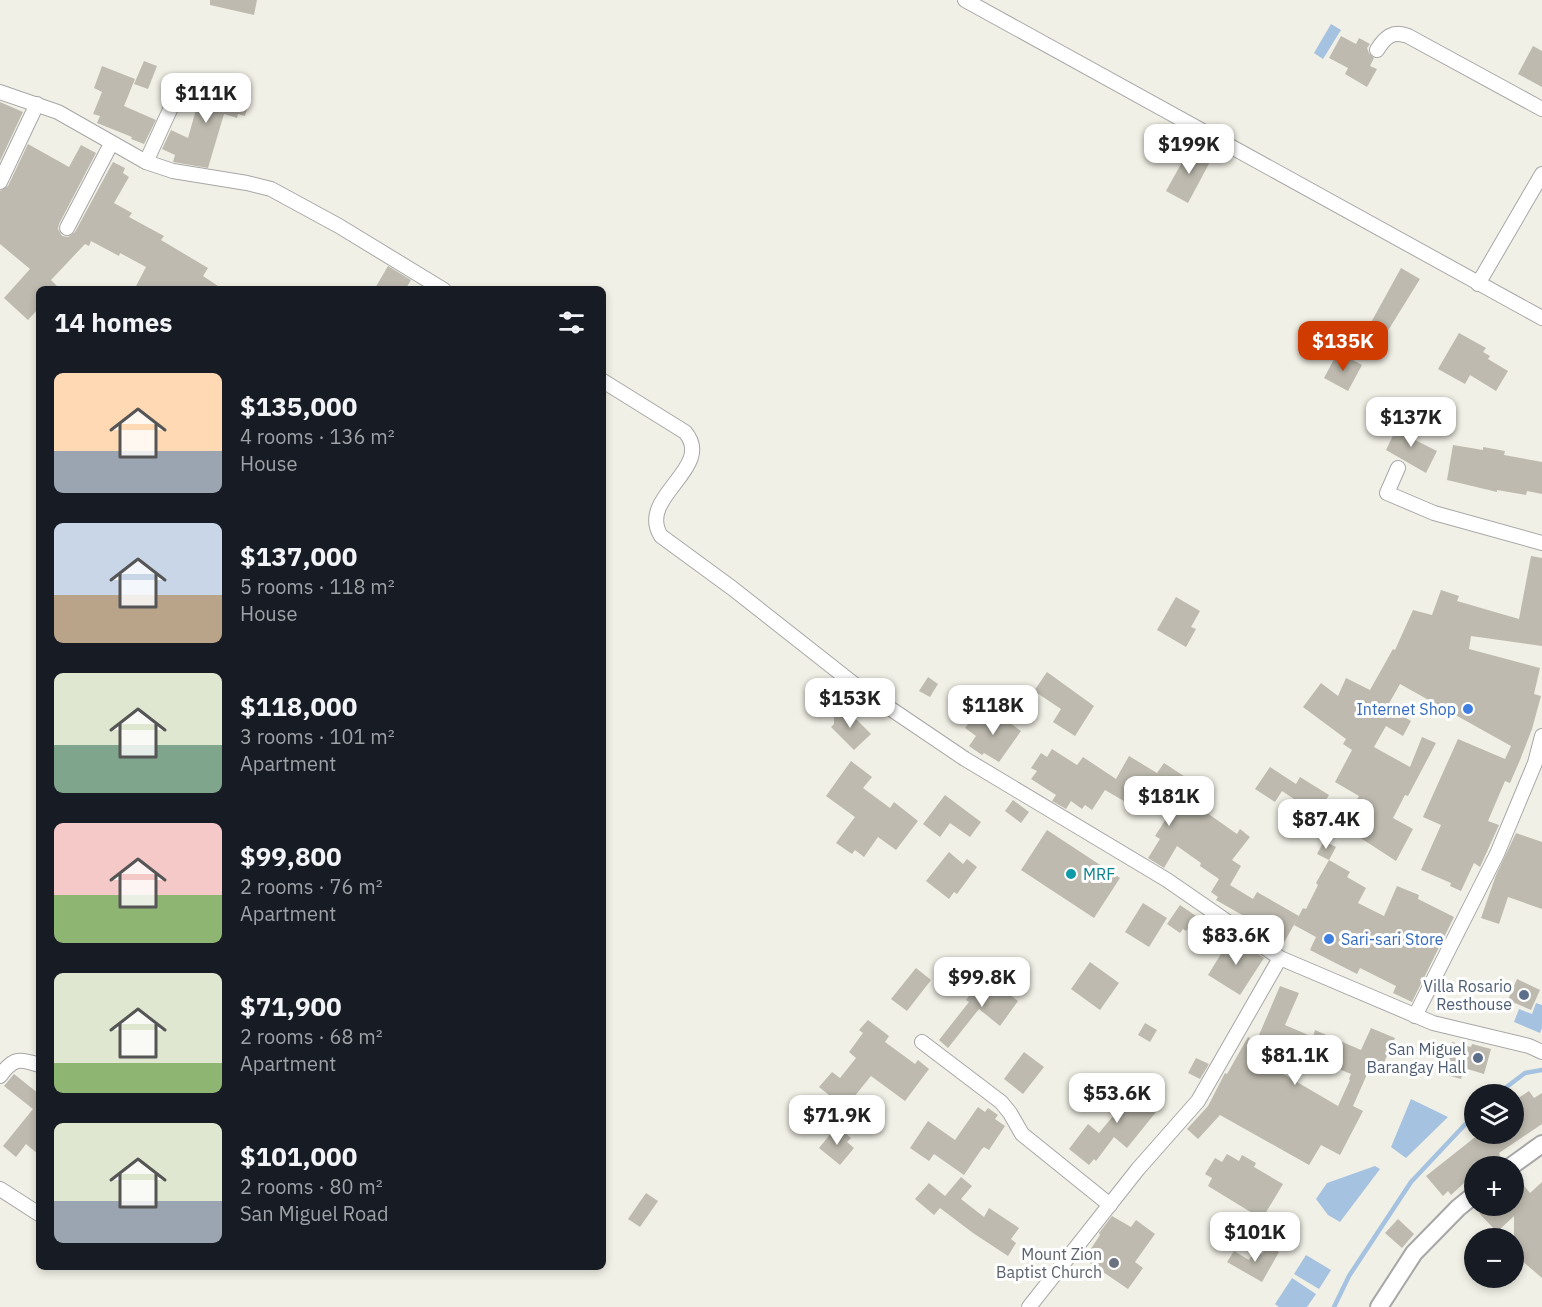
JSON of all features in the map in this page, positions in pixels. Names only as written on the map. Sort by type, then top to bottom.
[{"type":"street","points":[[965,0],[1542,318]]},
{"type":"street","points":[[1377,50],[1383,40],[1391,34],[1401,33],[1542,109]]},
{"type":"street","points":[[146,162],[180,88]]},
{"type":"street","points":[[0,93],[58,112],[146,162],[173,171],[271,189],[339,226],[437,286]]},
{"type":"street","points":[[0,182],[37,105]]},
{"type":"street","points":[[67,228],[111,144]]},
{"type":"street","points":[[1478,284],[1542,174]]},
{"type":"street","points":[[606,383],[690,437],[693,447],[692,457],[658,508],[656,527],[662,536],[854,684],[964,759],[1167,880],[1280,958],[1433,1023],[1529,1046],[1542,1052]]},
{"type":"street","points":[[1398,468],[1387,493],[1434,513],[1542,543]]},
{"type":"street","points":[[1415,1016],[1497,854],[1535,763],[1542,736]]},
{"type":"street","points":[[1029,1307],[1138,1169],[1198,1101],[1280,958]]},
{"type":"street","points":[[922,1042],[1001,1102],[1022,1134],[1110,1205]]},
{"type":"street","points":[[0,1076],[12,1062],[19,1060],[36,1064]]},
{"type":"street","points":[[1524,1157],[1542,1144]]},
{"type":"street","points":[[0,1190],[36,1212]]},
{"type":"street","points":[[1379,1307],[1414,1253],[1464,1203]]},
{"type":"water","points":[[1331,24],[1341,30],[1323,59],[1314,53]]},
{"type":"water","points":[[1536,1003],[1542,1005],[1540,1033],[1514,1022],[1519,1009],[1532,1014]]},
{"type":"water","points":[[1411,1099],[1448,1117],[1406,1158],[1391,1147]]},
{"type":"water","points":[[1375,1166],[1380,1169],[1340,1222],[1328,1215],[1316,1199],[1327,1183]]},
{"type":"water","points":[[1306,1255],[1331,1270],[1319,1289],[1294,1274]]},
{"type":"water","points":[[1292,1278],[1316,1294],[1307,1307],[1279,1307],[1275,1304]]},
{"type":"building","points":[[210,0],[257,0],[254,15],[210,5]]},
{"type":"building","points":[[1341,36],[1356,44],[1359,38],[1370,44],[1367,48],[1374,58],[1370,66],[1377,69],[1367,87],[1345,74],[1348,68],[1329,58]]},
{"type":"building","points":[[1533,46],[1542,51],[1542,87],[1518,74]]},
{"type":"building","points":[[144,61],[157,66],[148,89],[134,84]]},
{"type":"building","points":[[102,66],[135,79],[124,106],[156,120],[144,144],[97,123],[100,116],[93,114],[102,92],[94,88]]},
{"type":"building","points":[[200,77],[227,84],[225,91],[250,99],[245,116],[238,114],[237,118],[224,114],[208,168],[173,162],[175,155],[162,149],[171,130],[188,138],[199,99],[194,98]]},
{"type":"building","points":[[0,102],[23,112],[0,161]]},
{"type":"building","points":[[28,144],[69,167],[81,145],[96,153],[59,224],[58,229],[62,236],[68,237],[75,232],[113,162],[125,168],[123,173],[129,177],[114,203],[132,213],[129,217],[164,236],[161,240],[208,268],[203,276],[218,286],[136,286],[146,267],[91,241],[89,246],[85,244],[51,280],[57,286],[36,286],[36,311],[28,320],[4,298],[30,269],[0,244],[0,191],[8,186]]},
{"type":"building","points":[[1191,146],[1212,158],[1188,203],[1166,191]]},
{"type":"building","points":[[388,266],[411,280],[407,286],[376,286]]},
{"type":"building","points":[[1401,268],[1420,279],[1384,337],[1368,328]]},
{"type":"building","points":[[1459,333],[1486,348],[1483,352],[1490,356],[1488,359],[1508,371],[1496,391],[1470,375],[1465,384],[1438,369]]},
{"type":"building","points":[[1338,352],[1362,365],[1348,391],[1324,378]]},
{"type":"building","points":[[1401,419],[1413,424],[1407,436],[1437,451],[1426,473],[1386,450]]},
{"type":"building","points":[[1453,445],[1505,451],[1504,455],[1542,462],[1542,494],[1527,491],[1526,495],[1497,490],[1497,492],[1447,480]]},
{"type":"building","points":[[1531,556],[1542,558],[1542,646],[1471,636],[1469,649],[1540,668],[1534,694],[1541,696],[1520,760],[1510,783],[1505,781],[1488,821],[1499,825],[1480,867],[1474,863],[1461,891],[1450,886],[1451,883],[1421,870],[1441,825],[1423,817],[1458,739],[1505,759],[1511,746],[1400,684],[1387,707],[1411,721],[1403,736],[1386,726],[1374,747],[1410,767],[1422,737],[1436,743],[1408,796],[1405,795],[1393,818],[1413,829],[1396,861],[1342,826],[1359,796],[1335,782],[1352,750],[1343,744],[1346,739],[1303,707],[1321,683],[1338,696],[1346,678],[1370,690],[1393,649],[1395,650],[1413,610],[1432,615],[1441,590],[1459,596],[1457,601],[1519,619]]},
{"type":"building","points":[[1176,597],[1200,611],[1191,627],[1196,629],[1186,647],[1157,630]]},
{"type":"building","points":[[1047,672],[1094,706],[1075,736],[1053,722],[1061,709],[1034,691]]},
{"type":"building","points":[[928,677],[938,684],[930,697],[919,691]]},
{"type":"building","points":[[834,710],[847,710],[871,734],[854,750],[831,727],[834,724]]},
{"type":"building","points":[[996,713],[1021,731],[999,762],[984,753],[982,755],[969,746],[976,736],[965,728],[975,715],[988,725]]},
{"type":"building","points":[[1052,749],[1077,765],[1083,757],[1116,779],[1129,756],[1157,773],[1164,763],[1199,786],[1197,789],[1208,796],[1200,808],[1237,834],[1240,829],[1250,837],[1232,860],[1241,866],[1230,885],[1253,899],[1257,892],[1299,916],[1282,946],[1266,937],[1270,931],[1216,900],[1218,897],[1211,892],[1219,879],[1177,846],[1164,868],[1148,858],[1160,839],[1155,836],[1171,811],[1162,805],[1166,799],[1141,784],[1129,804],[1105,790],[1092,810],[1085,805],[1082,809],[1071,801],[1066,809],[1052,801],[1056,795],[1031,779],[1037,771],[1031,768],[1041,753],[1047,757]]},
{"type":"building","points":[[851,761],[872,777],[863,788],[890,808],[894,802],[918,821],[896,850],[878,837],[864,857],[855,850],[852,854],[836,843],[855,817],[826,796]]},
{"type":"building","points":[[1270,767],[1296,784],[1300,777],[1329,795],[1319,812],[1307,804],[1306,807],[1282,791],[1275,802],[1255,789]]},
{"type":"building","points":[[945,795],[981,822],[970,837],[950,823],[940,837],[923,824]]},
{"type":"building","points":[[1013,800],[1029,812],[1021,823],[1005,811]]},
{"type":"building","name":"MRF","points":[[1047,830],[1120,878],[1094,918],[1021,870]]},
{"type":"building","points":[[1516,833],[1542,842],[1542,909],[1508,897],[1499,924],[1481,918],[1496,875]]},
{"type":"building","points":[[1324,841],[1336,847],[1329,860],[1317,854]]},
{"type":"building","points":[[949,852],[963,864],[967,859],[977,867],[957,894],[954,892],[949,899],[926,881]]},
{"type":"building","points":[[1329,860],[1350,872],[1347,877],[1366,888],[1358,903],[1384,916],[1397,886],[1419,895],[1418,899],[1454,917],[1412,1002],[1393,993],[1396,986],[1360,968],[1357,974],[1310,950],[1316,937],[1294,925],[1303,908],[1306,909],[1318,885],[1316,883]]},
{"type":"building","points":[[1143,903],[1167,918],[1149,947],[1125,932]]},
{"type":"building","points":[[1180,905],[1196,916],[1186,931],[1183,929],[1180,933],[1167,924]]},
{"type":"building","points":[[1232,936],[1264,958],[1240,995],[1208,975]]},
{"type":"building","points":[[1090,962],[1119,983],[1100,1010],[1071,989]]},
{"type":"building","points":[[916,968],[931,980],[907,1011],[891,999]]},
{"type":"building","points":[[984,976],[1018,1001],[1000,1026],[979,1009],[948,1048],[939,1040],[969,1002],[966,1000]]},
{"type":"building","name":"Villa Rosario Resthouse","points":[[1517,979],[1540,990],[1531,1010],[1508,1000]]},
{"type":"building","points":[[1280,986],[1299,993],[1285,1025],[1313,1037],[1315,1030],[1361,1050],[1371,1028],[1395,1038],[1382,1067],[1372,1063],[1353,1106],[1363,1111],[1340,1155],[1321,1145],[1309,1165],[1220,1115],[1198,1139],[1187,1129],[1208,1106],[1225,1073],[1227,1074],[1248,1037],[1256,1042]],"holes":[[[1272,1041],[1351,1074],[1338,1106],[1261,1061]]]},
{"type":"building","points":[[868,1020],[889,1036],[885,1042],[915,1064],[918,1060],[929,1069],[905,1101],[871,1076],[845,1108],[819,1087],[832,1072],[840,1078],[856,1058],[849,1052],[863,1033],[859,1030]]},
{"type":"building","points":[[1145,1023],[1157,1030],[1150,1042],[1138,1035]]},
{"type":"building","points":[[1452,1042],[1491,1049],[1484,1074],[1464,1068],[1461,1079],[1444,1074]]},
{"type":"building","points":[[1024,1052],[1044,1067],[1023,1094],[1004,1079]]},
{"type":"building","points":[[1196,1058],[1209,1064],[1200,1079],[1188,1073]]},
{"type":"building","points":[[14,1074],[36,1092],[36,1152],[26,1144],[16,1157],[3,1146],[33,1109],[4,1086]]},
{"type":"building","points":[[1123,1081],[1131,1087],[1133,1084],[1154,1101],[1149,1107],[1156,1112],[1127,1148],[1114,1137],[1096,1161],[1094,1159],[1089,1165],[1069,1149],[1088,1124],[1099,1133],[1123,1104],[1113,1095]]},
{"type":"building","points":[[1529,1091],[1534,1098],[1542,1093],[1542,1124],[1524,1136],[1524,1094]]},
{"type":"building","points":[[978,1107],[985,1112],[988,1108],[998,1115],[995,1119],[1005,1126],[989,1150],[984,1147],[981,1150],[964,1175],[934,1154],[929,1161],[910,1148],[928,1121],[955,1140]]},
{"type":"building","points":[[837,1126],[851,1138],[847,1142],[854,1148],[840,1165],[819,1148]]},
{"type":"building","points":[[1466,1144],[1512,1144],[1499,1153],[1499,1156],[1464,1156],[1464,1183],[1451,1195],[1448,1191],[1443,1196],[1426,1176]]},
{"type":"building","points":[[1227,1154],[1239,1161],[1242,1155],[1256,1163],[1254,1167],[1283,1184],[1262,1219],[1208,1186],[1212,1178],[1205,1174],[1215,1158],[1222,1162]]},
{"type":"building","points":[[961,1177],[972,1186],[961,1199],[984,1217],[989,1208],[1019,1228],[1011,1239],[1016,1243],[1008,1256],[940,1208],[934,1215],[915,1199],[929,1183],[945,1196]]},
{"type":"building","points":[[1542,1182],[1542,1278],[1524,1263],[1524,1228],[1514,1228],[1514,1216],[1524,1216],[1524,1186],[1530,1193]]},
{"type":"building","points":[[646,1193],[658,1201],[640,1227],[628,1219]]},
{"type":"building","points":[[1112,1216],[1131,1227],[1136,1220],[1155,1234],[1135,1262],[1143,1268],[1128,1289],[1084,1259]]},
{"type":"building","points":[[1482,1216],[1514,1216],[1501,1228],[1493,1228]]},
{"type":"building","points":[[1398,1219],[1414,1234],[1402,1248],[1385,1233]]},
{"type":"building","points":[[1267,1245],[1279,1252],[1262,1282],[1227,1262],[1234,1251],[1249,1260],[1255,1250],[1262,1254]]},
{"type":"waterway","points":[[1510,1084],[1525,1073],[1542,1070]]},
{"type":"waterway","points":[[1334,1307],[1349,1276],[1411,1182],[1464,1126]]},
{"type":"place","name":"Internet Shop","points":[[1468,709]]},
{"type":"place","name":"MRF","points":[[1071,874]]},
{"type":"place","name":"Sari-sari Store","points":[[1329,939]]},
{"type":"place","name":"Villa Rosario Resthouse","points":[[1524,995]]},
{"type":"place","name":"San Miguel Barangay Hall","points":[[1478,1058]]},
{"type":"place","name":"Mount Zion Baptist Church","points":[[1114,1263]]}]
